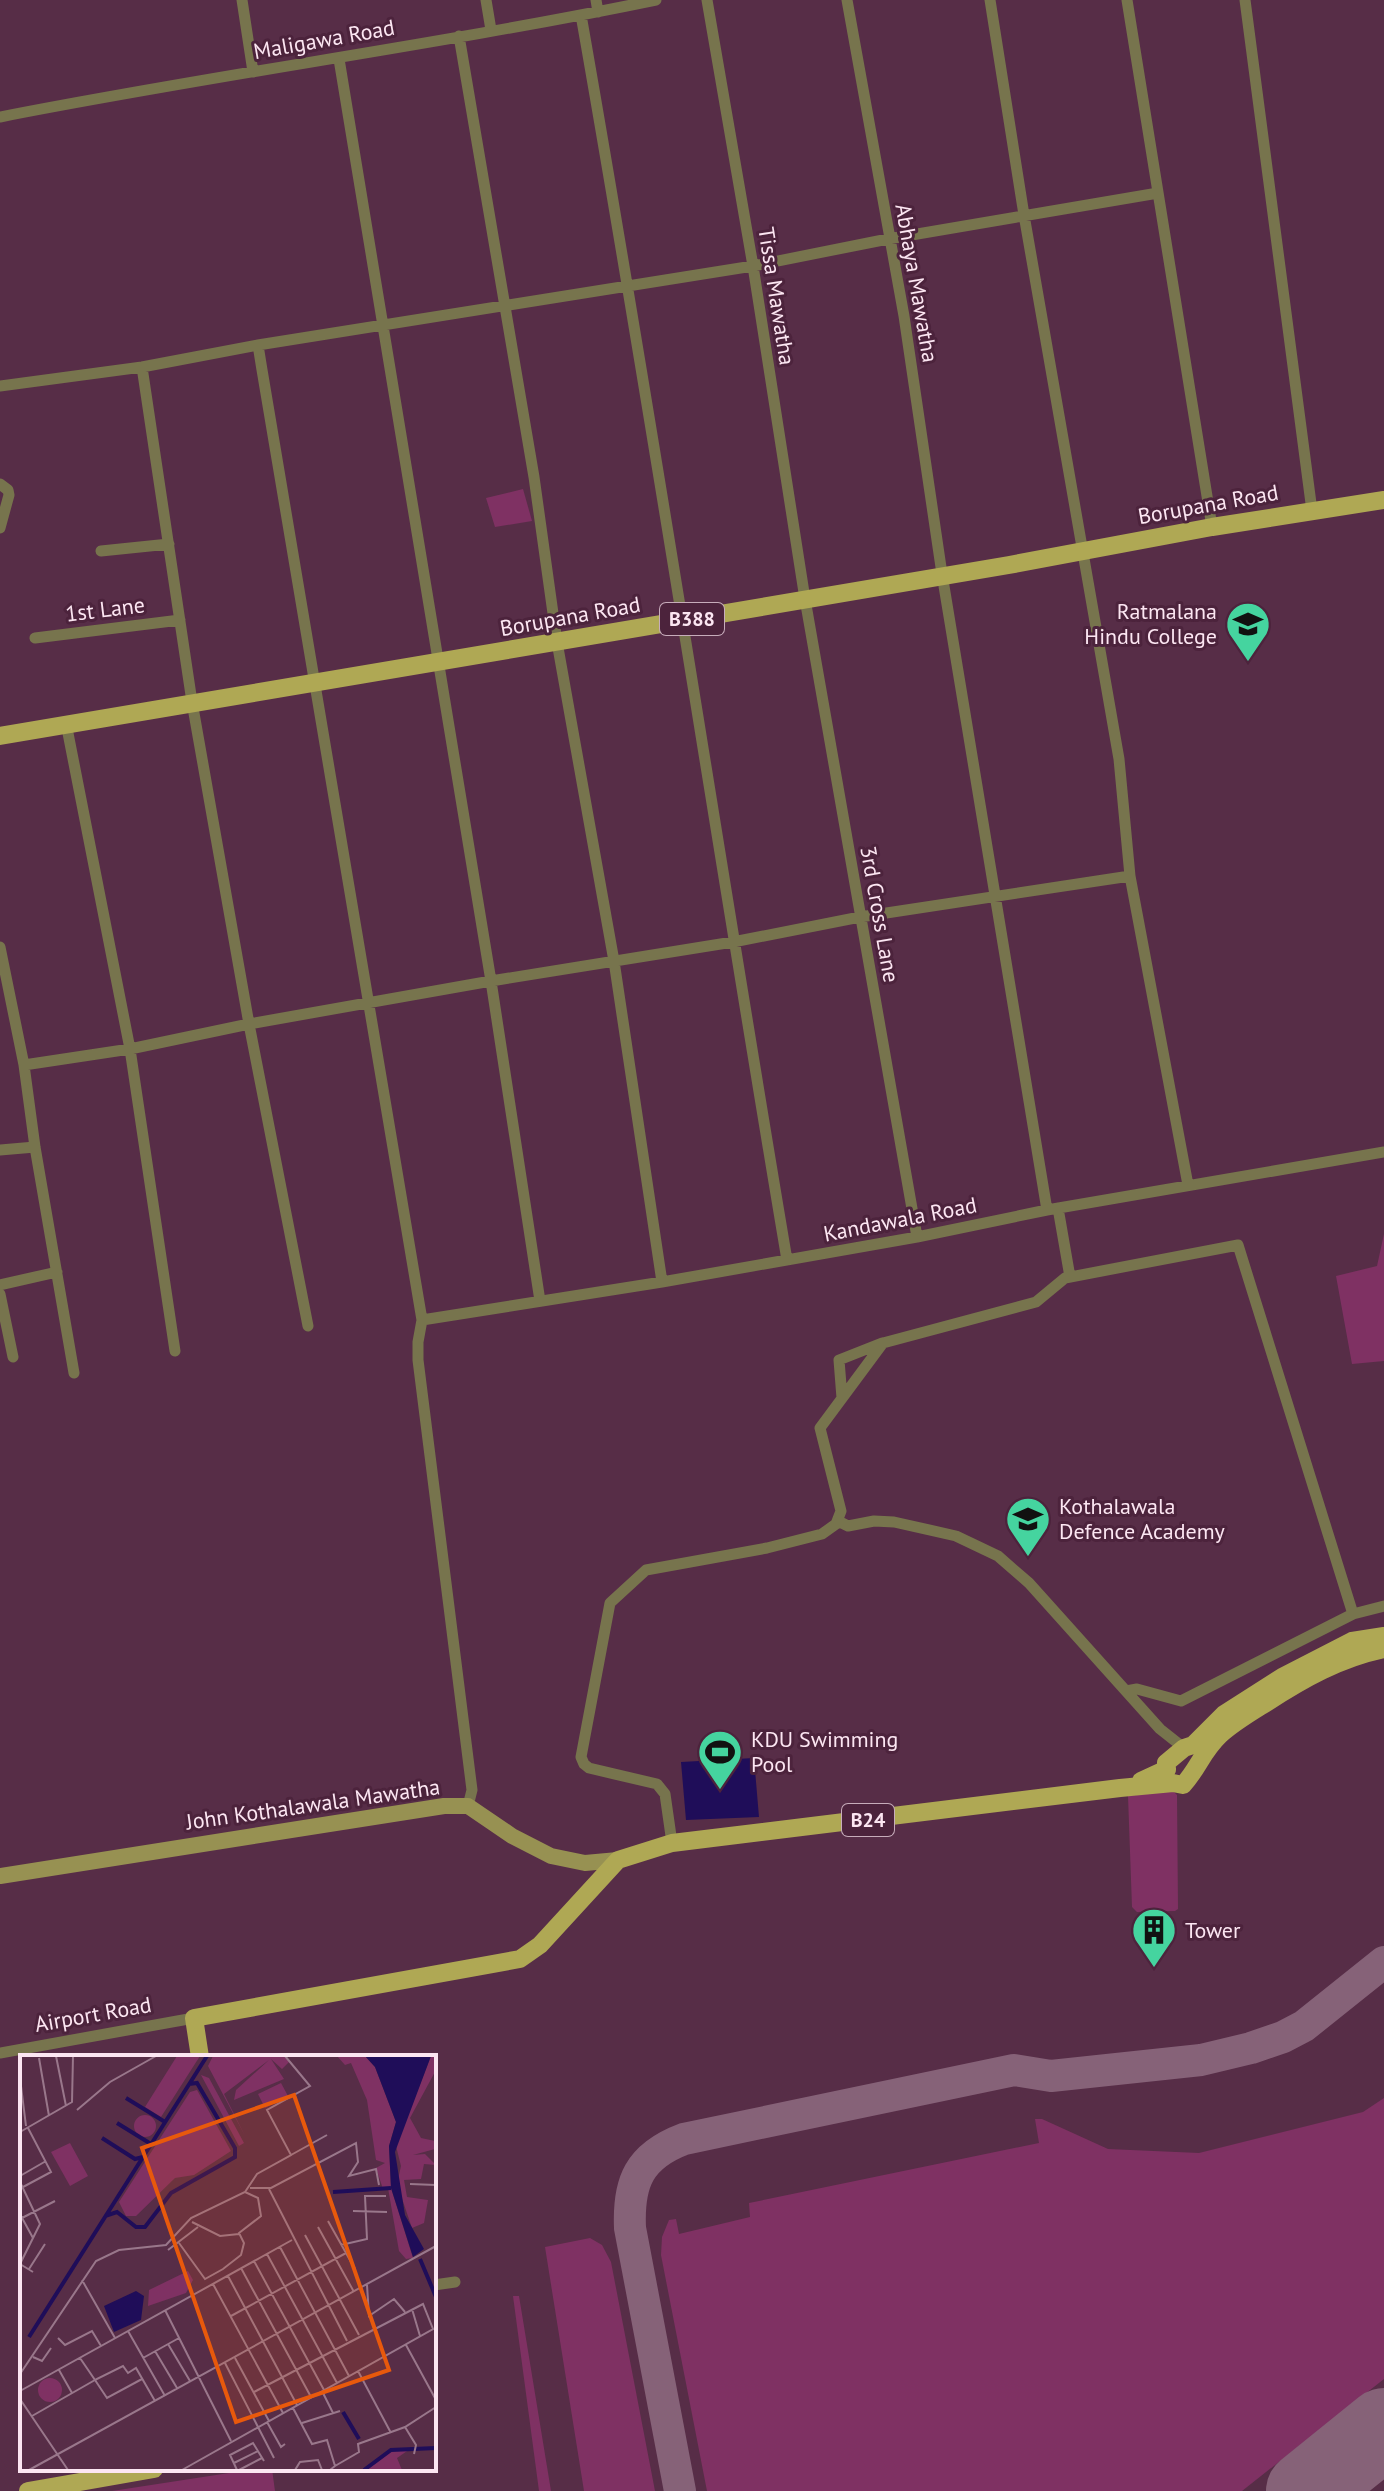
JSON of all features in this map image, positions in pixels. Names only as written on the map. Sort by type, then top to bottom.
[{"type":"main road","name":"Borupana Road","points":[[0,736],[1384,500]]},
{"type":"main road","points":[[1193,1749],[1192,1775],[1183,1785],[1169,1772],[1224,1714],[1282,1677],[1352,1641],[1384,1636]]},
{"type":"main road","points":[[1193,1749],[1295,1684],[1333,1664],[1384,1649]]},
{"type":"main road","name":"B24","points":[[194,2018],[520,1959],[540,1945],[618,1860],[672,1843],[1120,1788],[1169,1772]]},
{"type":"main road","points":[[194,2018],[200,2055]]},
{"type":"main road","points":[[28,2491],[143,2471]]},
{"type":"street","points":[[242,0],[253,72]]},
{"type":"street","points":[[486,0],[491,30]]},
{"type":"street","name":"Maligawa Road","points":[[0,117],[212,77],[339,59],[581,15],[597,6],[656,0]]},
{"type":"street","name":"Tissa Mawatha","points":[[707,0],[753,266],[805,599]]},
{"type":"street","name":"Abhaya Mawatha","points":[[847,0],[904,316],[995,899],[1052,1209],[1070,1277]]},
{"type":"street","points":[[990,0],[1024,215],[1119,759],[1130,876],[1188,1185]]},
{"type":"street","points":[[1127,0],[1212,527]]},
{"type":"street","points":[[1245,0],[1312,511]]},
{"type":"street","points":[[581,15],[629,287],[787,1260]]},
{"type":"street","points":[[459,36],[534,477],[557,642],[614,961],[662,1282]]},
{"type":"street","points":[[339,59],[491,981],[540,1301]]},
{"type":"street","points":[[0,386],[142,367],[258,345],[629,287],[1158,193]]},
{"type":"street","points":[[258,345],[312,682],[370,1003],[422,1320],[418,1360],[472,1790],[468,1806]]},
{"type":"street","points":[[142,367],[192,702],[249,1024],[308,1326]]},
{"type":"street","points":[[0,484],[9,495],[0,528]]},
{"type":"street","points":[[101,551],[169,544]]},
{"type":"street","name":"3rd Cross Lane","points":[[805,599],[917,1237]]},
{"type":"street","name":"1st Lane","points":[[35,638],[180,620]]},
{"type":"street","points":[[66,723],[130,1049],[175,1351]]},
{"type":"street","points":[[24,1065],[130,1049],[249,1024],[733,942],[860,917],[995,899],[1130,876]]},
{"type":"street","points":[[0,947],[24,1065],[74,1373]]},
{"type":"street","points":[[0,1150],[35,1147]]},
{"type":"street","name":"Kandawala Road","points":[[422,1320],[662,1282],[917,1237],[1052,1209],[1384,1152]]},
{"type":"street","points":[[842,1398],[839,1360],[883,1343],[1036,1302],[1059,1281],[1070,1277],[1238,1245],[1353,1614]]},
{"type":"street","points":[[0,1285],[57,1272]]},
{"type":"street","points":[[0,1294],[13,1357]]},
{"type":"street","points":[[672,1843],[662,1788],[657,1784],[589,1768],[581,1757],[610,1603],[646,1570],[803,1539],[822,1534],[838,1521],[840,1506],[820,1428],[883,1343]]},
{"type":"street","points":[[838,1521],[848,1526],[874,1521],[894,1522],[956,1536],[988,1550],[1013,1567],[1160,1729],[1193,1749]]},
{"type":"street","points":[[1126,1691],[1137,1689],[1181,1701],[1353,1614],[1384,1606]]},
{"type":"street","points":[[1160,1729],[1167,1750],[1169,1772]]},
{"type":"street","name":"John Kothalawala Mawatha","points":[[0,1876],[428,1808],[468,1806],[512,1836],[551,1856],[585,1863],[618,1860]]},
{"type":"street","name":"Airport Road","points":[[0,2053],[194,2018]]},
{"type":"street","points":[[436,2285],[455,2282]]},
{"type":"shaded area","points":[[523,489],[532,521],[495,527],[486,498]]},
{"type":"shaded area","points":[[1384,1234],[1384,1361],[1352,1364],[1336,1276],[1377,1266]]},
{"type":"shaded area","name":"KDU Swimming Pool","points":[[754,1758],[759,1817],[686,1820],[681,1762]]},
{"type":"shaded area","points":[[1173,1791],[1177,1795],[1178,1909],[1137,1912],[1132,1907],[1128,1796]]},
{"type":"shaded area","points":[[1384,2098],[1384,2379],[1242,2491],[707,2491],[661,2255],[662,2237],[669,2220],[676,2219],[679,2234],[750,2217],[749,2203],[1039,2143],[1035,2119],[1042,2119],[1108,2149],[1199,2153],[1363,2112]]},
{"type":"shaded area","points":[[590,2238],[602,2245],[611,2262],[655,2491],[584,2491],[545,2247]]},
{"type":"shaded area","points":[[513,2296],[519,2296],[551,2491],[539,2491]]},
{"type":"shaded area","points":[[242,2471],[272,2471],[275,2491],[112,2491]]},
{"type":"taxiway","points":[[680,2491],[630,2228],[634,2184],[639,2173],[656,2154],[684,2139],[1014,2070],[1051,2076],[1201,2060],[1251,2048],[1304,2026],[1384,1962]]},
{"type":"runway","points":[[1306,2491],[1384,2428]]},
{"type":"place","name":"Ratmalana Hindu College","points":[[1248,663]]},
{"type":"place","name":"Kothalawala Defence Academy","points":[[1028,1558]]},
{"type":"place","name":"KDU Swimming Pool","points":[[720,1791]]},
{"type":"place","name":"Tower","points":[[1154,1969]]}]
